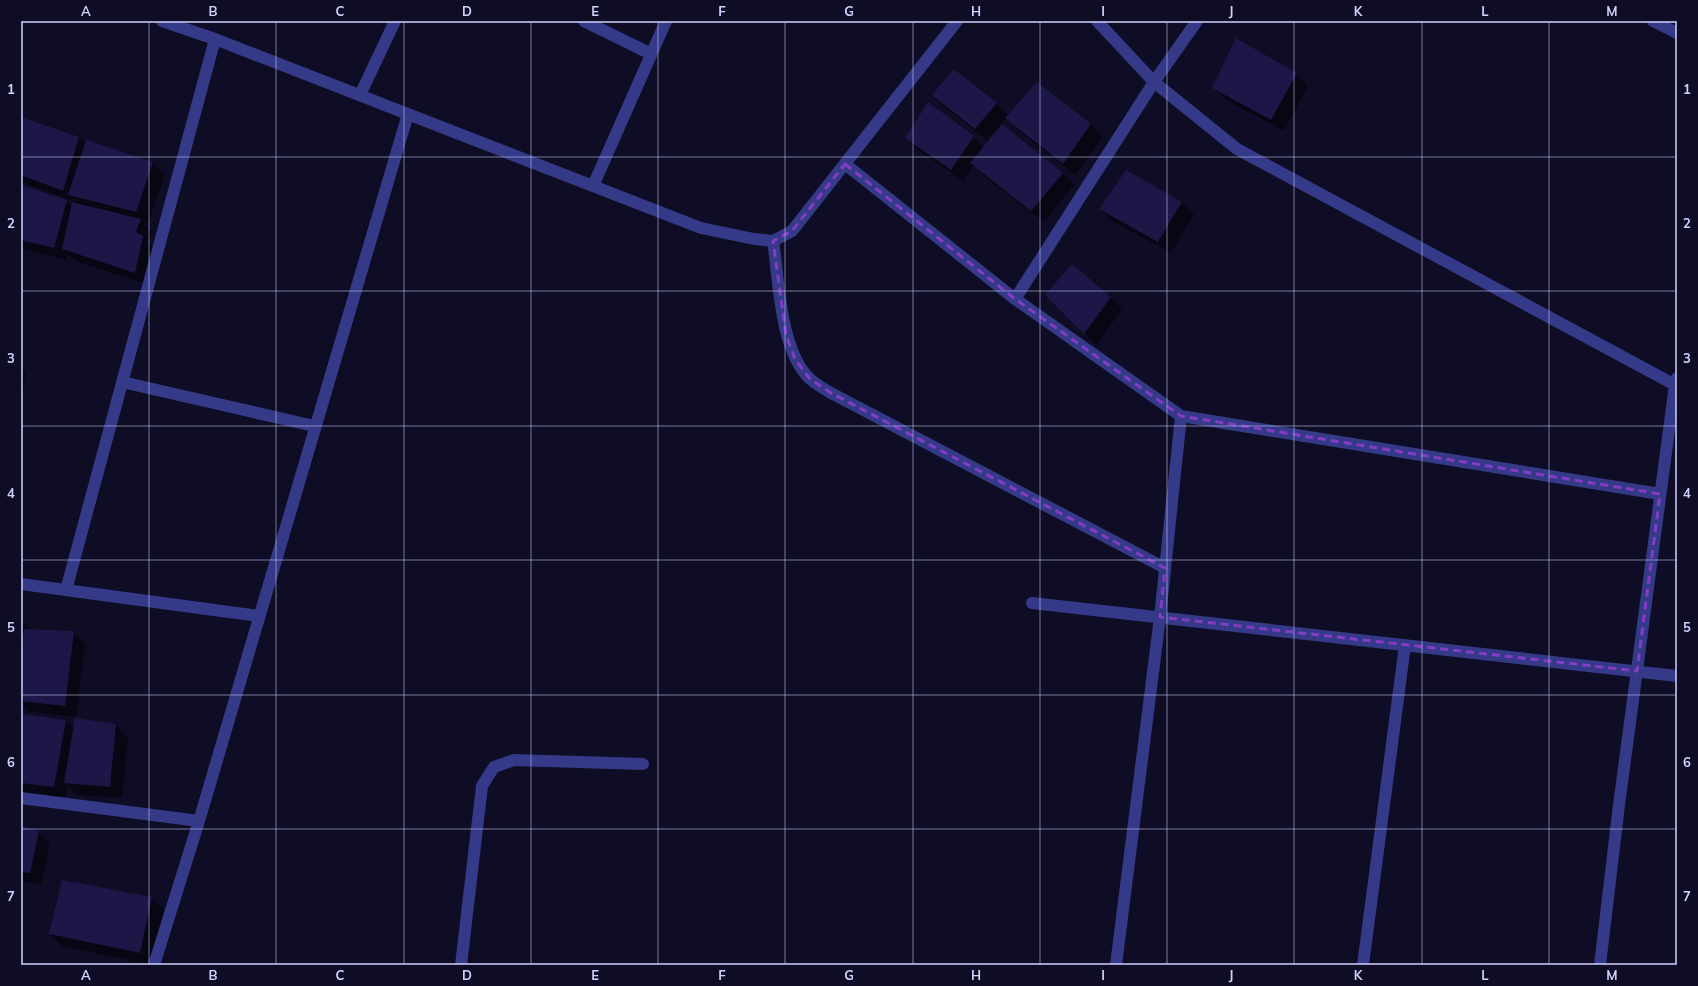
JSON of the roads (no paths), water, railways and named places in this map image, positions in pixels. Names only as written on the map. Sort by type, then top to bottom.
[{"type":"street","points":[[162,21],[215,39],[701,228],[754,239],[773,241],[792,231],[957,21]]},
{"type":"street","points":[[360,95],[395,21]]},
{"type":"street","points":[[584,21],[651,54]]},
{"type":"street","points":[[593,186],[666,21]]},
{"type":"street","points":[[1097,21],[1154,82],[1237,149],[1676,383],[1619,805],[1600,965]]},
{"type":"street","points":[[1015,299],[1154,82],[1197,21]]},
{"type":"street","points":[[1653,21],[1677,33]]},
{"type":"street","points":[[66,590],[215,39]]},
{"type":"street","points":[[154,965],[199,821],[314,426],[408,114]]},
{"type":"street","points":[[845,164],[1015,299],[1181,416],[1660,494]]},
{"type":"street","points":[[773,241],[786,335],[795,359],[810,379],[831,393],[1165,568]]},
{"type":"street","points":[[122,382],[314,426]]},
{"type":"street","points":[[1116,965],[1160,617],[1181,416]]},
{"type":"street","points":[[21,584],[259,616]]},
{"type":"street","points":[[1032,603],[1677,676]]},
{"type":"street","points":[[1363,965],[1405,645]]},
{"type":"street","points":[[461,965],[482,786],[494,767],[514,760],[644,764]]},
{"type":"street","points":[[21,798],[199,821]]}]
